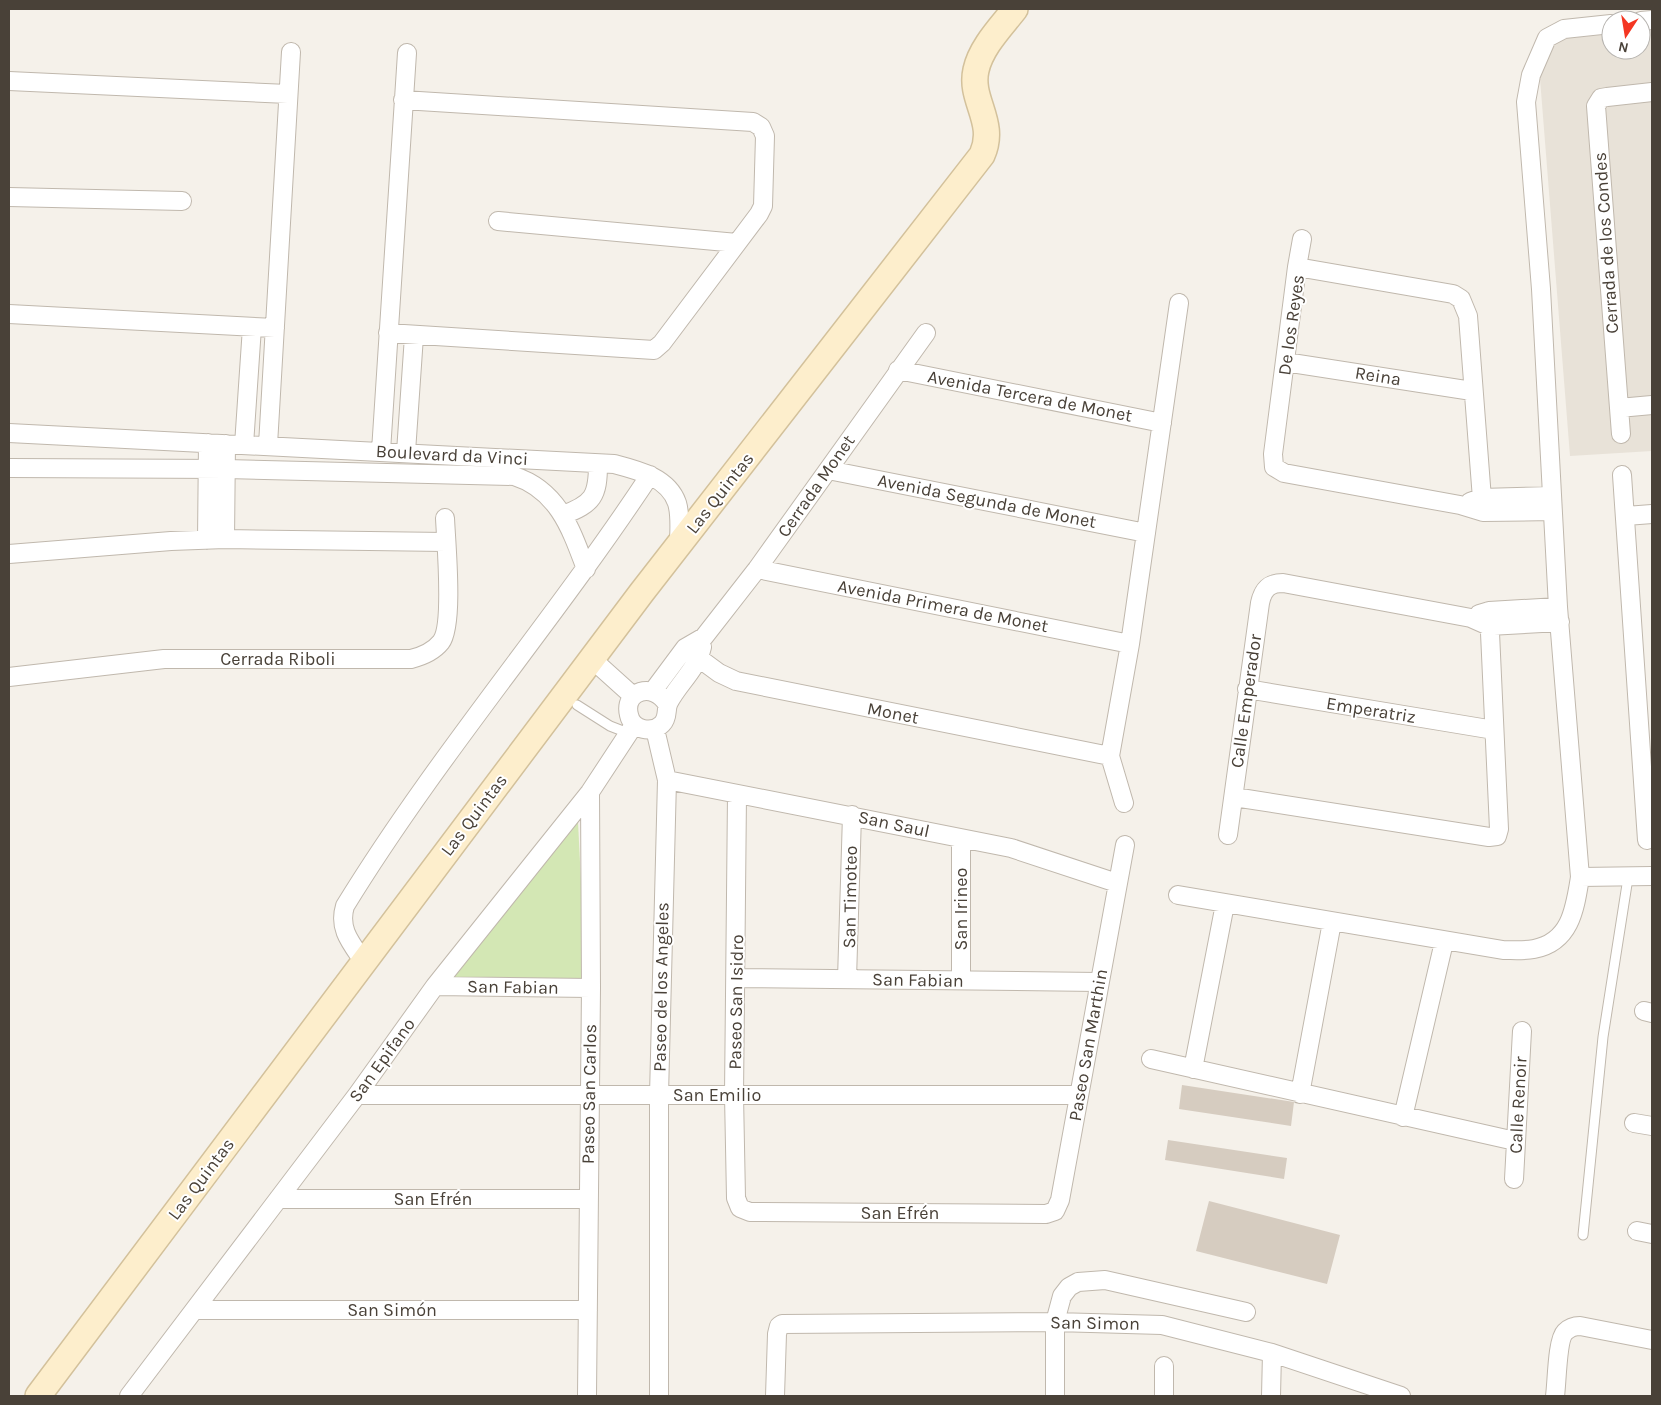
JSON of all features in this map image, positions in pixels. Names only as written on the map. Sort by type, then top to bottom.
[{"type":"street","name":"Las Quintas","points":[[38,1396],[679,545],[982,155],[987,140],[987,129],[975,84],[975,71],[980,58],[1015,9]]},
{"type":"street","points":[[1178,895],[1444,942],[1503,950],[1534,950],[1560,938],[1574,915],[1580,877],[1559,614],[1541,290],[1526,102],[1528,88],[1547,38],[1554,32],[1564,29],[1601,25]]},
{"type":"street","points":[[268,445],[291,52]]},
{"type":"street","points":[[381,451],[407,53]]},
{"type":"street","points":[[9,81],[288,94]]},
{"type":"street","name":"Cerrada de los Condes","points":[[1619,408],[1596,106],[1601,98],[1652,92]]},
{"type":"street","points":[[388,333],[654,350],[662,344],[763,206],[765,136],[761,127],[752,122],[403,100]]},
{"type":"street","points":[[9,197],[182,201]]},
{"type":"street","points":[[498,221],[737,243]]},
{"type":"street","points":[[1297,267],[1302,239]]},
{"type":"street","name":"De los Reyes","points":[[1297,267],[1453,294],[1466,307],[1482,505],[1460,506],[1284,473],[1274,467],[1273,454],[1297,267]]},
{"type":"street","points":[[1124,803],[1110,756],[1130,644],[1179,303]]},
{"type":"street","points":[[9,314],[275,328]]},
{"type":"street","points":[[216,539],[226,469],[235,444],[252,327]]},
{"type":"street","name":"Cerrada Monet","points":[[692,653],[757,569],[926,333]]},
{"type":"street","points":[[406,452],[414,336]]},
{"type":"street","name":"Reina","points":[[1285,362],[1472,391]]},
{"type":"street","name":"Avenida Tercera de Monet","points":[[898,370],[1162,423]]},
{"type":"street","points":[[1621,434],[1619,408],[1652,405]]},
{"type":"street","name":"Boulevard da Vinci","points":[[9,433],[542,460],[534,484],[514,476],[504,475],[226,469],[9,468]]},
{"type":"street","points":[[208,443],[208,469],[216,539]]},
{"type":"street","points":[[542,460],[614,464],[656,478],[674,496],[677,504],[679,545]]},
{"type":"street","points":[[563,515],[588,503],[594,496],[597,485],[598,464]]},
{"type":"street","name":"Avenida Segunda de Monet","points":[[828,470],[1146,533]]},
{"type":"street","points":[[1622,474],[1649,805],[1647,840]]},
{"type":"street","points":[[364,962],[343,929],[342,917],[345,906],[450,752],[656,478]]},
{"type":"street","points":[[534,484],[552,499],[563,515],[586,569]]},
{"type":"street","points":[[1482,505],[1552,504]]},
{"type":"street","points":[[1626,516],[1652,514]]},
{"type":"street","name":"Cerrada Riboli","points":[[9,677],[164,659],[411,659],[424,656],[442,641],[445,631],[448,609],[445,518]]},
{"type":"street","points":[[9,554],[216,539],[446,542]]},
{"type":"street","name":"Avenida Primera de Monet","points":[[757,569],[1130,644]]},
{"type":"street","name":"Calle Emperador","points":[[1228,835],[1262,593],[1268,586],[1283,583],[1471,618],[1489,618]]},
{"type":"street","points":[[1234,796],[1493,837],[1497,836],[1499,829],[1489,618],[1559,614]]},
{"type":"street","points":[[653,691],[692,653]]},
{"type":"street","points":[[667,704],[692,653]]},
{"type":"street","name":"Monet","points":[[692,653],[736,681],[1110,756]]},
{"type":"street","points":[[593,660],[634,696]]},
{"type":"street","name":"Emperatriz","points":[[1247,689],[1494,730]]},
{"type":"street","points":[[642,691],[653,691],[662,696],[667,704],[668,714],[663,723],[655,729],[631,729],[628,710],[634,696],[642,691]]},
{"type":"street","name":"San Epifano","points":[[129,1396],[357,1095],[434,986],[590,792],[631,729]]},
{"type":"street","name":"Paseo de los Angeles","points":[[655,729],[667,780],[658,1096],[659,1396]]},
{"type":"street","name":"San Saul","points":[[667,780],[961,838],[1046,858],[1117,883]]},
{"type":"street","name":"Paseo San Carlos","points":[[587,1396],[588,1095],[591,988],[590,792]]},
{"type":"street","name":"Paseo San Isidro","points":[[737,795],[734,1096],[736,1198],[740,1208]]},
{"type":"street","name":"San Timoteo","points":[[848,979],[852,815]]},
{"type":"street","name":"San Irineo","points":[[961,838],[961,980]]},
{"type":"street","name":"Paseo San Marthin","points":[[1058,1206],[1125,845]]},
{"type":"street","points":[[1580,877],[1628,878],[1652,876]]},
{"type":"street","points":[[1193,1070],[1225,904]]},
{"type":"street","points":[[1300,1094],[1332,922]]},
{"type":"street","points":[[1403,1117],[1444,942]]},
{"type":"street","name":"San Fabian","points":[[736,978],[1100,982]]},
{"type":"street","name":"San Fabian","points":[[434,986],[591,988]]},
{"type":"street","name":"Calle Renoir","points":[[1514,1179],[1522,1031]]},
{"type":"street","points":[[1151,1059],[1193,1070],[1515,1141]]},
{"type":"street","name":"San Emilio","points":[[357,1095],[1078,1095]]},
{"type":"street","points":[[1634,1123],[1652,1126]]},
{"type":"street","name":"San Efrén","points":[[278,1199],[588,1199]]},
{"type":"street","name":"San Efrén","points":[[740,1208],[750,1212],[1046,1214],[1051,1213],[1058,1206]]},
{"type":"street","points":[[1055,1396],[1055,1322],[1062,1296],[1068,1287],[1090,1280],[1105,1280],[1246,1312]]},
{"type":"street","name":"San Simón","points":[[196,1310],[588,1310]]},
{"type":"street","name":"San Simon","points":[[775,1396],[779,1326],[787,1322],[1055,1322],[1162,1325],[1272,1353],[1379,1393],[1401,1396]]},
{"type":"street","points":[[1555,1396],[1563,1334],[1570,1328],[1580,1326],[1652,1340]]},
{"type":"street","points":[[1272,1353],[1272,1396]]},
{"type":"street","points":[[1164,1366],[1164,1396]]},
{"type":"lane","points":[[578,704],[610,726],[631,729]]},
{"type":"lane","points":[[1583,1235],[1603,1037],[1628,878]]},
{"type":"shaded area","points":[[1651,30],[1652,451],[1570,456],[1537,41],[1601,35],[1601,60],[1651,60]]},
{"type":"green space","points":[[575,815],[578,822],[586,982],[445,978]]},
{"type":"building","points":[[1182,1085],[1294,1102],[1291,1126],[1179,1109]]},
{"type":"building","points":[[1168,1140],[1287,1158],[1284,1179],[1165,1160]]},
{"type":"building","points":[[1209,1201],[1340,1235],[1327,1284],[1196,1251]]}]
